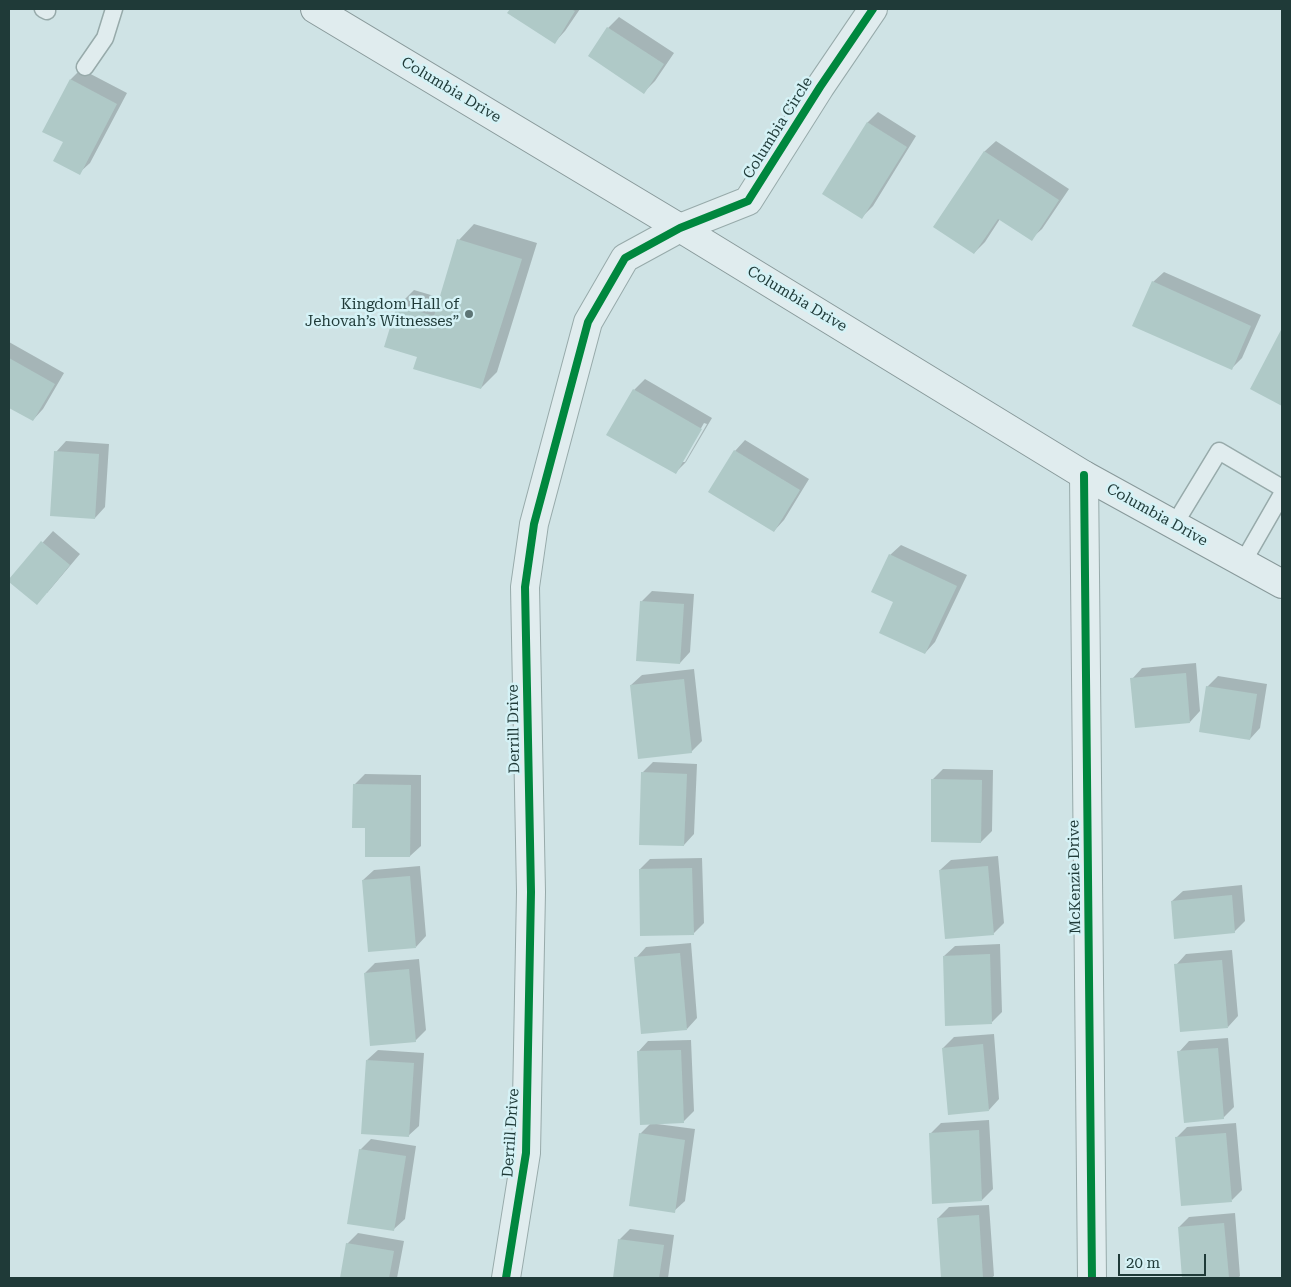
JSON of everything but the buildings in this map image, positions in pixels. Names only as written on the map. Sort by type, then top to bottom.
[{"type":"street","name":"Columbia Drive","points":[[316,9],[1084,474],[1282,584]]},
{"type":"street","name":"Columbia Circle","points":[[680,228],[748,201],[820,87],[873,9]]},
{"type":"street","name":"Derrill Drive","points":[[506,1278],[526,1153],[531,892],[525,587],[534,524],[588,322],[625,258],[680,228]]},
{"type":"street","name":"McKenzie Drive","points":[[1084,474],[1092,1278]]},
{"type":"lane","points":[[85,67],[105,38],[114,9]]},
{"type":"lane","points":[[1174,524],[1218,451],[1282,488]]},
{"type":"lane","points":[[1243,562],[1282,494]]},
{"type":"cycle path","points":[[506,1278],[526,1153],[531,892],[525,587],[534,524],[588,322],[625,258],[680,228],[748,201],[820,87],[873,9]]},
{"type":"cycle path","points":[[1084,475],[1092,1278]]},
{"type":"place","name":"Kingdom Hall of Jehovah’s Witnesses”","points":[[469,314]]}]
